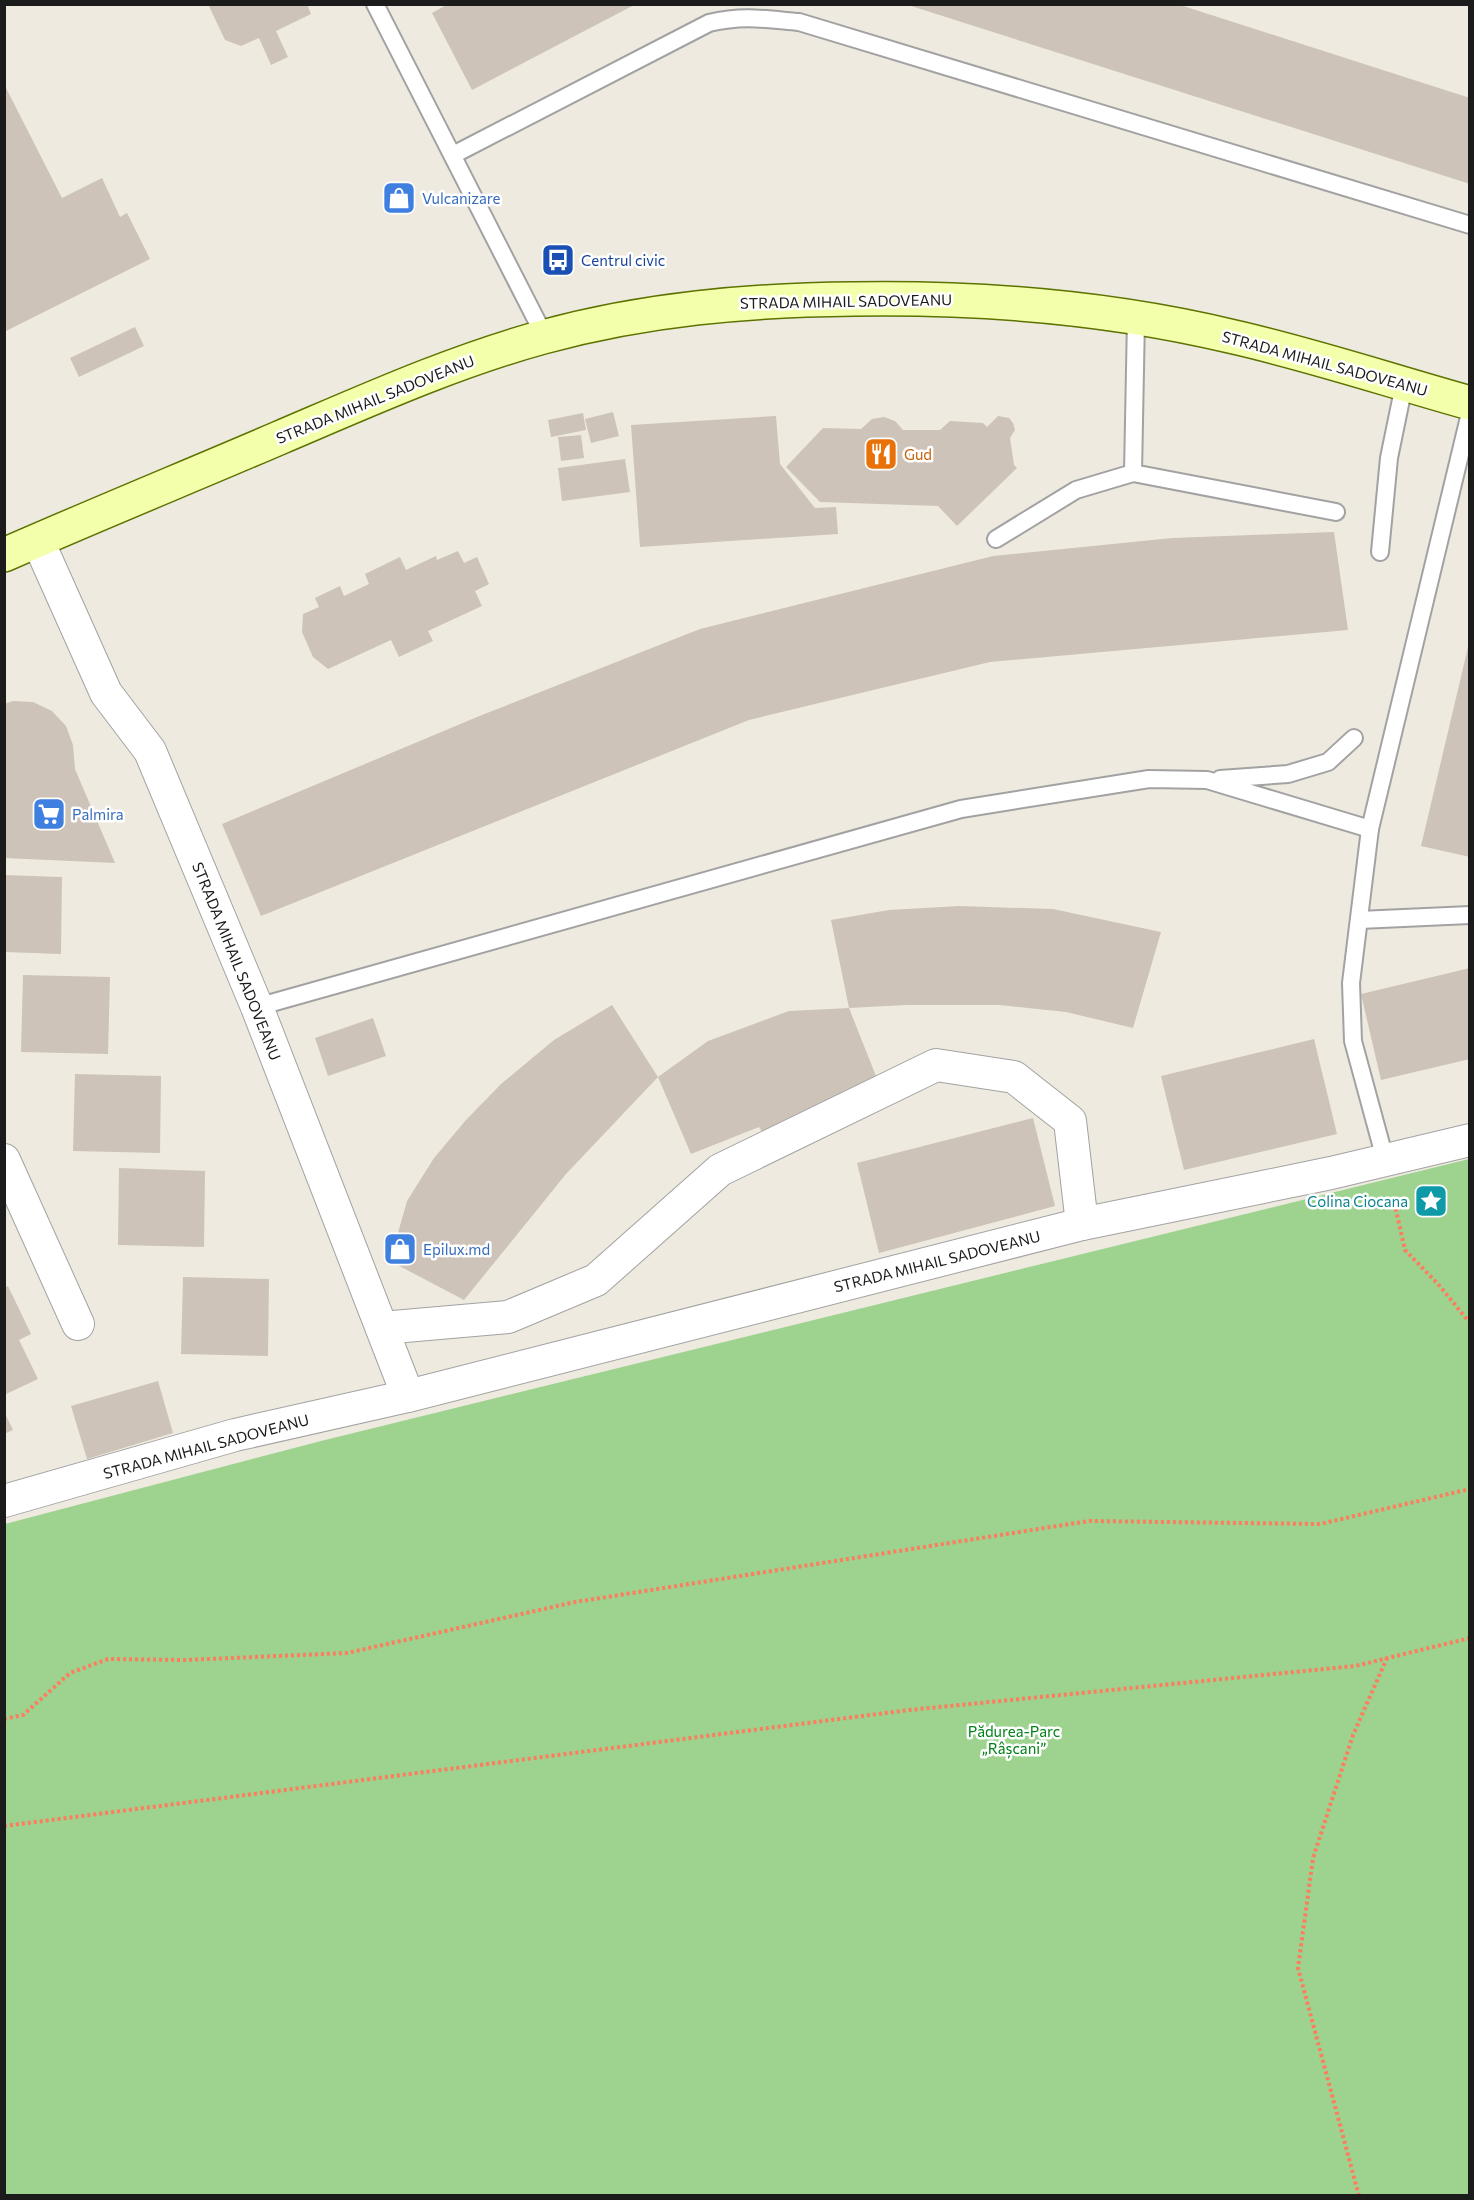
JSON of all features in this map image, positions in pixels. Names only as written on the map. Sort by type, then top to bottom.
[{"type":"main road","name":"STRADA MIHAIL SADOVEANU","points":[[5,554],[455,365],[545,337],[657,313],[779,300],[966,298],[1136,318],[1234,336],[1470,404]]},
{"type":"street","name":"STRADA MIHAIL SADOVEANU","points":[[38,541],[106,693],[150,751],[257,1007],[408,1396]]},
{"type":"street","points":[[382,1328],[508,1317],[596,1280],[720,1170],[936,1065],[1014,1077],[1070,1121],[1082,1224]]},
{"type":"street","name":"STRADA MIHAIL SADOVEANU","points":[[4,1501],[235,1436],[408,1396],[1082,1224],[1331,1173],[1470,1140]]},
{"type":"street","points":[[4,1160],[78,1324]]},
{"type":"lane","points":[[375,4],[545,337]]},
{"type":"lane","points":[[453,155],[709,23],[737,17],[799,22],[1470,225]]},
{"type":"lane","points":[[1133,473],[1136,318]]},
{"type":"lane","points":[[1380,552],[1389,458],[1404,385]]},
{"type":"lane","points":[[1385,1159],[1353,1041],[1351,983],[1370,829],[1470,413]]},
{"type":"lane","points":[[996,538],[1076,490],[1133,473],[1335,512]]},
{"type":"lane","points":[[257,1007],[961,809],[1149,779],[1207,780],[1288,774],[1328,762],[1354,738]]},
{"type":"lane","points":[[1207,780],[1370,829]]},
{"type":"lane","points":[[1359,920],[1470,915]]},
{"type":"path","points":[[1392,1193],[1405,1250],[1438,1284],[1470,1323]]},
{"type":"path","points":[[4,1719],[23,1715],[70,1672],[108,1659],[186,1660],[347,1653],[575,1602],[1089,1521],[1320,1524],[1470,1489]]},
{"type":"path","points":[[4,1826],[909,1710],[1355,1666],[1470,1638]]},
{"type":"path","points":[[1359,2196],[1298,1968],[1313,1858],[1353,1736],[1387,1658]]},
{"type":"green space","name":"Pădurea-Parc „Râșcani”","points":[[1469,1159],[1469,2195],[5,2195],[5,1524],[321,1441]]},
{"type":"building","points":[[208,4],[307,4],[311,14],[276,31],[288,57],[271,65],[259,38],[241,46],[225,40]]},
{"type":"building","points":[[448,4],[636,4],[472,90],[432,13]]},
{"type":"building","points":[[1177,4],[1470,98],[1470,184],[908,5]]},
{"type":"building","points":[[4,84],[62,198],[102,178],[120,217],[127,213],[150,259],[4,332]]},
{"type":"building","points":[[135,327],[144,346],[79,377],[70,358]]},
{"type":"building","points":[[613,412],[619,436],[591,443],[585,419]]},
{"type":"building","points":[[583,413],[586,430],[551,437],[548,420]]},
{"type":"building","points":[[776,416],[780,464],[815,508],[836,507],[838,534],[640,547],[631,425]]},
{"type":"building","points":[[998,416],[1009,418],[1013,423],[1015,430],[1010,438],[1014,465],[1017,468],[957,526],[938,506],[820,502],[786,467],[823,428],[861,429],[872,419],[884,417],[895,421],[903,430],[940,430],[950,421],[983,423],[987,427]]},
{"type":"building","points":[[581,435],[584,458],[561,461],[558,437]]},
{"type":"building","points":[[625,459],[630,492],[562,501],[558,468]]},
{"type":"building","points":[[1334,532],[1348,630],[990,662],[749,720],[261,916],[222,824],[477,717],[700,629],[993,556],[1172,538]]},
{"type":"building","points":[[458,551],[464,563],[477,557],[489,584],[475,591],[482,606],[428,631],[433,641],[399,657],[391,640],[328,669],[313,657],[302,632],[303,614],[319,607],[315,598],[340,586],[344,596],[369,584],[365,574],[400,557],[406,570],[436,556],[437,560]]},
{"type":"building","points":[[1470,643],[1470,857],[1421,846]]},
{"type":"building","name":"Palmira","points":[[13,701],[33,702],[52,711],[66,726],[73,745],[75,769],[115,863],[4,858],[4,704]]},
{"type":"building","points":[[4,875],[62,877],[61,954],[4,952]]},
{"type":"building","points":[[959,906],[1053,909],[1161,932],[1133,1028],[1066,1012],[999,1005],[906,1005],[849,1008],[831,920],[889,910]]},
{"type":"building","points":[[1470,968],[1470,1059],[1381,1080],[1361,994]]},
{"type":"building","points":[[23,975],[110,977],[108,1054],[21,1052]]},
{"type":"building","points":[[612,1005],[658,1077],[566,1174],[464,1300],[390,1261],[407,1201],[434,1158],[466,1120],[501,1084],[554,1040]]},
{"type":"building","points":[[849,1008],[878,1081],[822,1102],[824,1117],[767,1140],[759,1127],[691,1154],[658,1077],[708,1041],[789,1011]]},
{"type":"building","points":[[373,1018],[386,1056],[328,1076],[315,1038]]},
{"type":"building","points":[[1314,1039],[1337,1134],[1184,1170],[1161,1076]]},
{"type":"building","points":[[75,1074],[161,1076],[160,1153],[73,1151]]},
{"type":"building","points":[[1033,1118],[1055,1206],[879,1253],[857,1163]]},
{"type":"building","points":[[119,1168],[205,1171],[204,1247],[118,1245]]},
{"type":"building","points":[[183,1277],[269,1279],[268,1356],[181,1354]]},
{"type":"building","points":[[8,1286],[31,1334],[19,1340],[38,1379],[4,1395],[4,1288]]},
{"type":"building","points":[[158,1381],[173,1433],[87,1459],[71,1406]]},
{"type":"building","points":[[4,1411],[13,1430],[4,1434]]},
{"type":"place","name":"Vulcanizare","points":[[399,198]]},
{"type":"place","name":"Centrul civic","points":[[558,260]]},
{"type":"place","name":"Gud","points":[[881,454]]},
{"type":"place","name":"Palmira","points":[[49,814]]},
{"type":"place","name":"Colina Ciocana","points":[[1431,1201]]},
{"type":"place","name":"Epilux.md","points":[[400,1249]]}]
